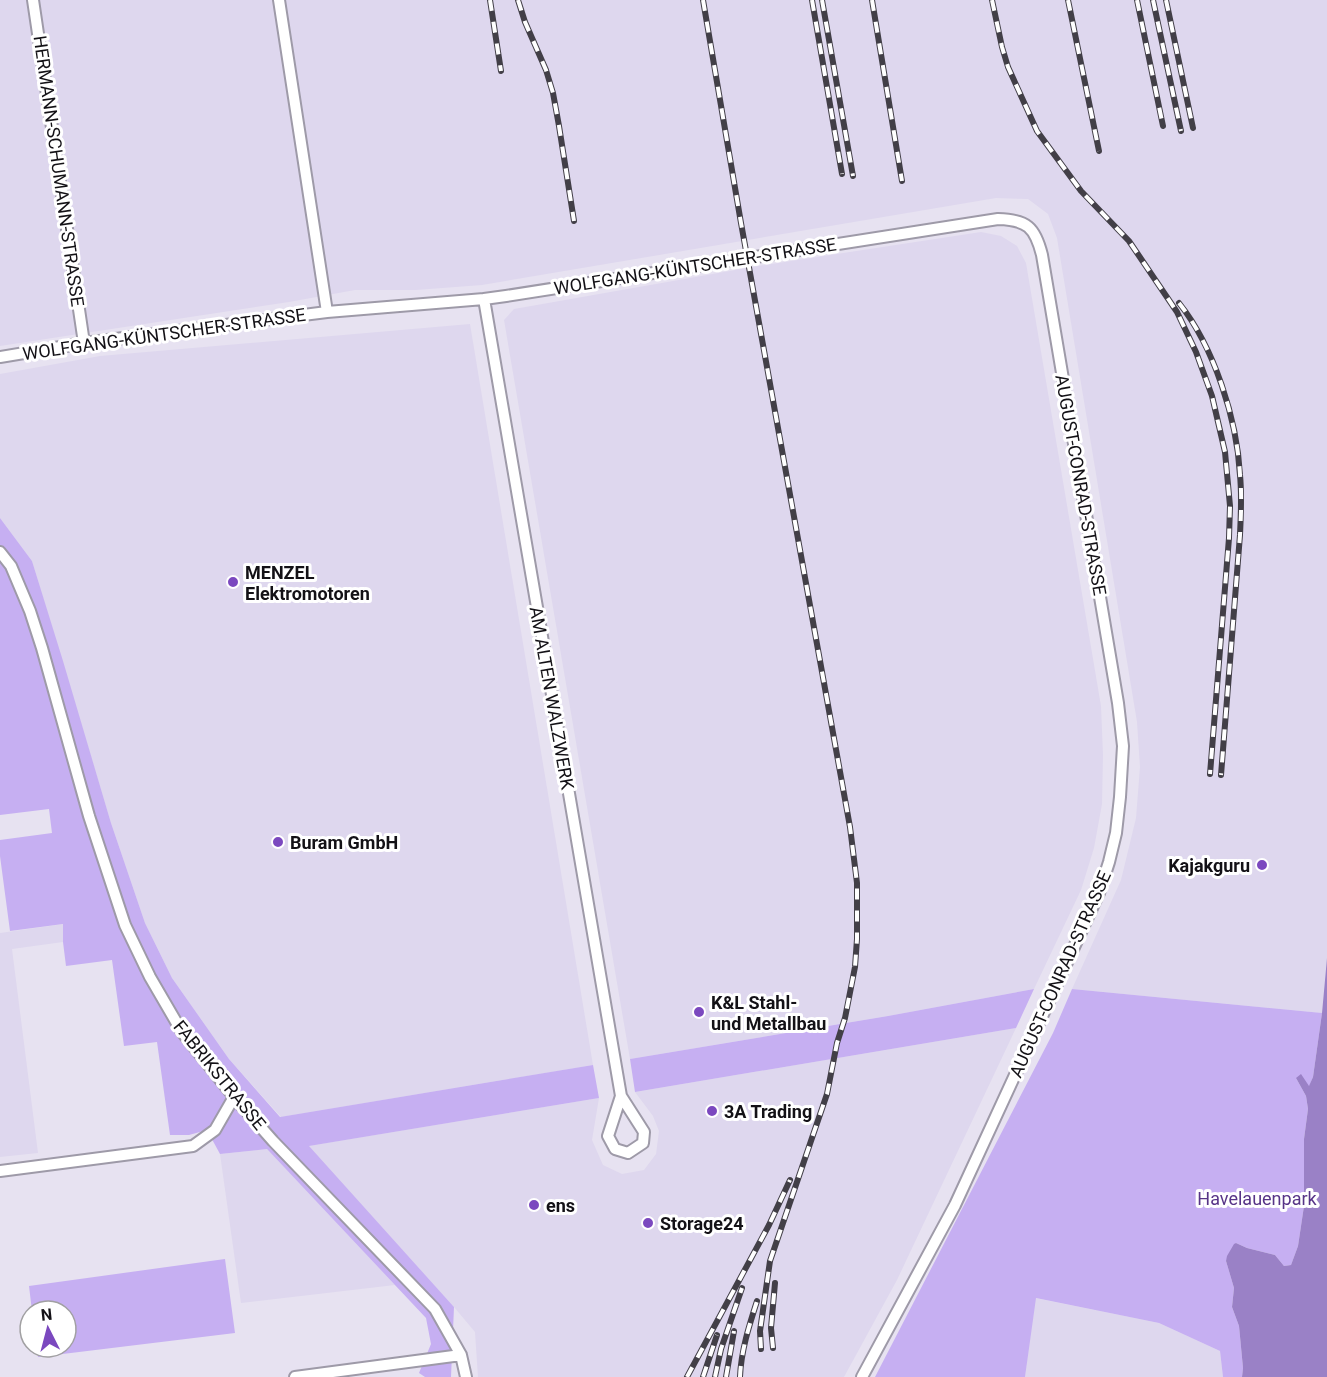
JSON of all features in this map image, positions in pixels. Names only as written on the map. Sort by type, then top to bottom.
[{"type":"street","name":"HERMANN-SCHUMANN-STRASSE","points":[[33,0],[84,343]]},
{"type":"street","name":"WOLFGANG-KÜNTSCHER-STRASSE","points":[[279,0],[327,312]]},
{"type":"street","name":"WOLFGANG-KÜNTSCHER-STRASSE","points":[[0,357],[84,343],[327,312],[484,299],[998,219],[1016,219],[1031,228],[1038,239],[1042,255]]},
{"type":"street","name":"AUGUST-CONRAD-STRASSE","points":[[862,1377],[955,1205],[1099,893],[1116,833],[1123,746],[1118,703],[1042,255]]},
{"type":"street","name":"AM ALTEN WALZWERK","points":[[484,299],[621,1096],[644,1132],[643,1143],[628,1153],[615,1149],[608,1136],[621,1096]]},
{"type":"street","name":"FABRIKSTRASSE","points":[[0,552],[11,566],[30,611],[89,816],[125,925],[150,977],[183,1032],[234,1097],[273,1141],[435,1309],[461,1355],[466,1377]]},
{"type":"street","points":[[0,1171],[193,1146],[215,1130],[234,1097]]},
{"type":"street","points":[[295,1377],[461,1355]]},
{"type":"shaded area","points":[[0,0],[1327,0],[1327,958],[1322,1013],[1072,989],[1121,880],[1136,818],[1140,767],[1137,722],[1057,238],[1048,214],[1028,199],[996,198],[482,285],[416,290],[355,290],[0,346]]},
{"type":"shaded area","points":[[981,232],[1001,236],[1017,246],[1026,263],[1101,706],[1102,804],[1094,848],[1081,890],[1034,989],[630,1059],[504,320],[514,309],[758,266]]},
{"type":"shaded area","points":[[470,324],[593,1065],[281,1117],[229,1059],[172,978],[145,923],[111,823],[32,561],[0,518],[0,374],[100,356]]},
{"type":"shaded area","points":[[64,924],[63,942],[12,949],[38,1153],[0,1157],[0,933]]},
{"type":"shaded area","points":[[1327,958],[1327,1377],[1242,1377],[1239,1326],[1232,1307],[1234,1288],[1226,1261],[1227,1256],[1236,1243],[1275,1255],[1284,1266],[1291,1265],[1298,1246],[1304,1206],[1304,1139],[1308,1109],[1306,1096],[1296,1078],[1301,1074],[1309,1086],[1313,1077]]},
{"type":"shaded area","points":[[1016,1028],[897,1280],[844,1377],[478,1377],[475,1332],[308,1146],[599,1098],[592,1140],[603,1165],[622,1174],[644,1170],[656,1154],[659,1131],[653,1116],[635,1092]]},
{"type":"shaded area","points":[[267,1149],[395,1285],[241,1303],[220,1154]]},
{"type":"shaded area","points":[[1035,1298],[1159,1323],[1220,1351],[1223,1377],[1025,1377]]},
{"type":"green space","points":[[0,518],[32,561],[111,823],[145,923],[172,978],[229,1059],[280,1117],[593,1065],[599,1098],[309,1146],[454,1307],[451,1377],[425,1377],[419,1373],[431,1344],[426,1318],[267,1149],[220,1154],[207,1130],[189,1135],[170,1135],[157,1042],[124,1046],[112,960],[66,966],[63,924],[10,931],[0,840],[52,833],[49,809],[0,815]]},
{"type":"green space","points":[[1034,989],[1016,1028],[635,1092],[630,1059]]},
{"type":"green space","name":"Havelauenpark","points":[[1072,989],[1322,1013],[1313,1077],[1309,1087],[1296,1078],[1306,1096],[1308,1109],[1304,1139],[1304,1206],[1298,1246],[1291,1265],[1284,1266],[1275,1255],[1236,1243],[1226,1261],[1234,1288],[1232,1307],[1239,1326],[1242,1377],[1223,1377],[1220,1351],[1159,1323],[1036,1298],[1025,1377],[875,1377],[1053,1033]]},
{"type":"green space","points":[[225,1259],[235,1333],[78,1352],[78,1299],[31,1299],[29,1286]]},
{"type":"railway","points":[[490,0],[501,71]]},
{"type":"railway","points":[[518,0],[553,93],[574,221]]},
{"type":"railway","points":[[703,0],[850,827],[857,883],[855,967],[845,1018],[837,1043],[827,1094],[770,1261],[760,1331],[761,1349]]},
{"type":"railway","points":[[812,0],[842,174]]},
{"type":"railway","points":[[822,0],[853,176]]},
{"type":"railway","points":[[872,0],[902,181]]},
{"type":"railway","points":[[992,0],[1008,67],[1037,131],[1081,191],[1129,241],[1177,312],[1196,352],[1212,396],[1225,452],[1230,506],[1210,774]]},
{"type":"railway","points":[[1068,0],[1099,151]]},
{"type":"railway","points":[[1137,0],[1163,126]]},
{"type":"railway","points":[[1153,0],[1181,131]]},
{"type":"railway","points":[[1166,0],[1193,128]]},
{"type":"railway","points":[[1179,303],[1203,341],[1222,384],[1234,431],[1240,475],[1240,535],[1221,775]]},
{"type":"railway","points":[[687,1377],[769,1225],[790,1180]]},
{"type":"railway","points":[[773,1348],[771,1328],[775,1283]]},
{"type":"railway","points":[[715,1377],[721,1349],[742,1288]]},
{"type":"railway","points":[[740,1377],[748,1329],[757,1301]]},
{"type":"railway","points":[[726,1377],[734,1331]]},
{"type":"railway","points":[[703,1377],[717,1335]]},
{"type":"place","name":"MENZEL Elektromotoren","points":[[233,582]]},
{"type":"place","name":"Buram GmbH","points":[[278,842]]},
{"type":"place","name":"Kajakguru","points":[[1262,865]]},
{"type":"place","name":"K&L Stahl- und Metallbau","points":[[699,1012]]},
{"type":"place","name":"3A Trading","points":[[712,1111]]},
{"type":"place","name":"ens","points":[[534,1205]]},
{"type":"place","name":"Storage24","points":[[648,1223]]}]
